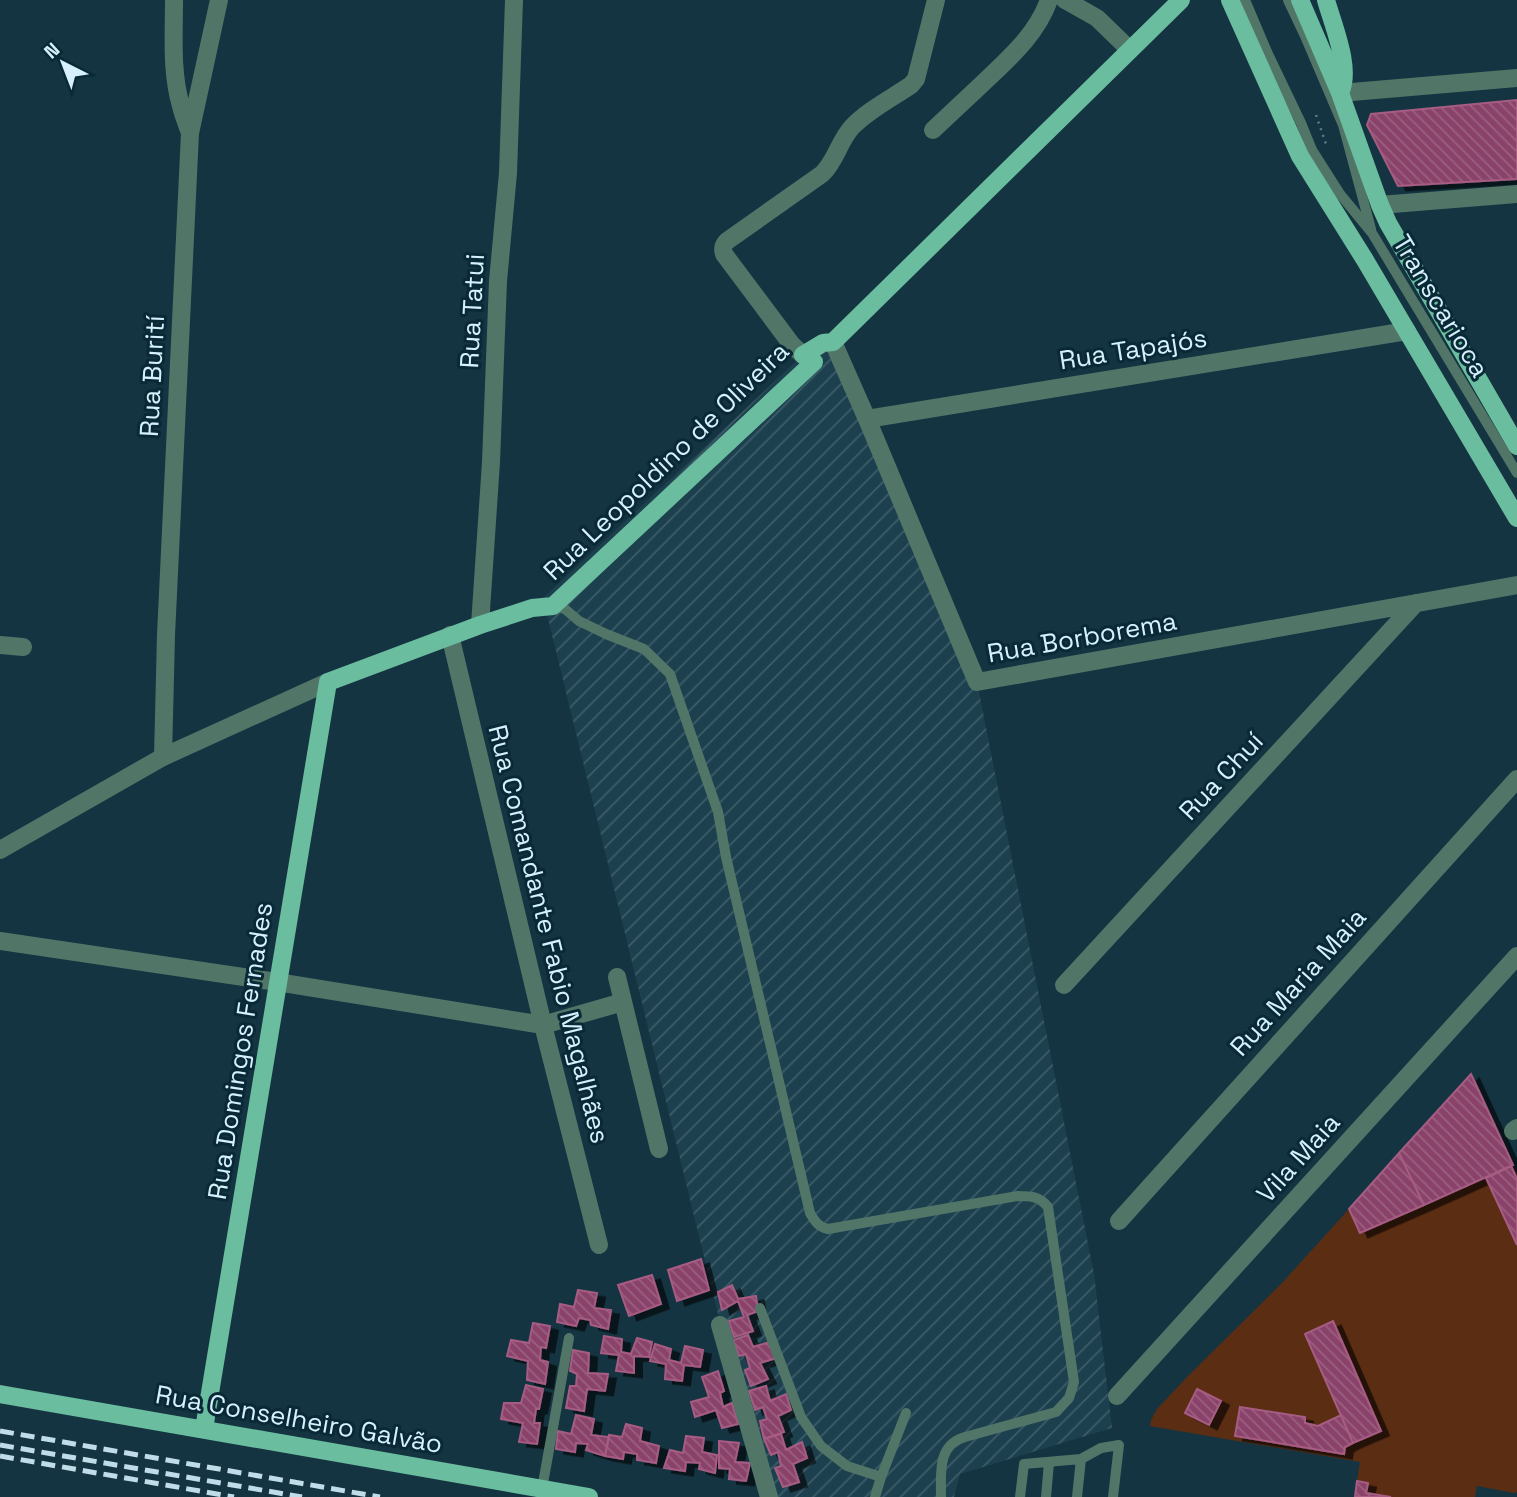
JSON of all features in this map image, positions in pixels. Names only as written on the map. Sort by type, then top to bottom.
[{"type":"main road","name":"Rua Leopoldino de Oliveira","points":[[328,682],[450,635],[532,608],[553,606],[814,362],[803,355],[823,343],[833,342],[1181,0]]},
{"type":"main road","points":[[1230,0],[1293,144],[1366,260],[1517,518]]},
{"type":"main road","points":[[1300,0],[1340,93],[1380,205],[1400,245],[1517,446]]},
{"type":"main road","points":[[1326,0],[1343,62],[1344,80],[1340,93]]},
{"type":"main road","name":"Rua Domingos Fernades","points":[[204,1429],[328,682]]},
{"type":"main road","name":"Rua Conselheiro Galvão","points":[[0,1394],[589,1497]]},
{"type":"street","points":[[174,0],[174,71],[181,107],[190,133]]},
{"type":"street","name":"Rua Burití","points":[[163,757],[166,635],[190,133],[219,0]]},
{"type":"street","name":"Rua Tatui","points":[[480,625],[491,462],[498,281],[508,173],[514,0]]},
{"type":"street","points":[[803,355],[792,345],[724,254],[723,246],[727,240],[822,174],[829,167],[852,127],[911,85],[916,79],[936,0]]},
{"type":"street","points":[[933,130],[1024,43],[1049,0]]},
{"type":"street","points":[[1065,0],[1097,18],[1130,50]]},
{"type":"street","points":[[1340,93],[1517,78]]},
{"type":"street","points":[[1380,205],[1517,194]]},
{"type":"street","name":"Rua Tapajós","points":[[867,419],[1407,331]]},
{"type":"street","name":"Rua Borborema","points":[[833,342],[977,682],[1517,585]]},
{"type":"street","name":"Rua Chuí","points":[[1064,985],[1416,603]]},
{"type":"street","name":"Rua Comandante Fabio Magalhães","points":[[450,635],[543,1025],[599,1245]]},
{"type":"street","points":[[0,645],[23,647]]},
{"type":"street","name":"Rua Leopoldino de Oliveira","points":[[0,850],[163,757],[328,682]]},
{"type":"street","name":"Rua Maria Maia","points":[[1119,1221],[1517,779]]},
{"type":"street","points":[[0,941],[543,1025],[624,1002]]},
{"type":"street","name":"Vila Maia","points":[[1117,1396],[1517,956]]},
{"type":"street","points":[[617,977],[659,1149]]},
{"type":"street","points":[[720,1325],[769,1497]]},
{"type":"lane","name":"Transcarioca","points":[[1245,0],[1312,150],[1340,194],[1372,233],[1517,473]]},
{"type":"lane","name":"Transcarioca","points":[[1288,0],[1343,125],[1372,233]]},
{"type":"lane","points":[[553,606],[565,608],[588,626],[644,649],[670,674],[718,812],[726,857],[810,1213],[816,1222],[821,1228],[828,1229],[1018,1196],[1035,1196],[1048,1207],[1074,1382],[1069,1398],[1056,1412],[965,1437],[953,1443],[942,1461],[941,1497]]},
{"type":"lane","points":[[760,1308],[801,1417],[821,1447],[847,1466],[881,1477]]},
{"type":"lane","points":[[542,1489],[569,1338]]},
{"type":"lane","points":[[875,1497],[906,1413]]},
{"type":"lane","points":[[1020,1497],[1024,1464],[1081,1459],[1101,1448],[1119,1445],[1113,1497]]},
{"type":"lane","points":[[1077,1497],[1081,1459]]},
{"type":"lane","points":[[1046,1497],[1049,1462]]},
{"type":"path","points":[[1316,115],[1326,144]]},
{"type":"shaded area","points":[[833,342],[977,682],[1094,1274],[1112,1428],[960,1474],[954,1497],[769,1497],[728,1355],[543,598],[803,355],[814,361]]},
{"type":"shaded area","points":[[1471,1074],[1517,1174],[1517,1492],[1477,1486],[1475,1497],[1391,1497],[1366,1493],[1357,1481],[1360,1462],[1150,1426],[1157,1409],[1282,1283]]},
{"type":"building","points":[[1517,100],[1517,179],[1398,186],[1367,125],[1371,114]]},
{"type":"building","points":[[1471,1074],[1513,1165],[1424,1205],[1399,1153]]},
{"type":"building","points":[[1399,1153],[1424,1205],[1360,1233],[1349,1209]]},
{"type":"building","points":[[1511,1166],[1517,1179],[1517,1245],[1486,1178]]},
{"type":"building","points":[[701,1259],[709,1290],[677,1301],[668,1270]]},
{"type":"building","points":[[652,1275],[661,1304],[629,1316],[618,1285]]},
{"type":"building","points":[[732,1285],[738,1299],[756,1296],[758,1311],[747,1315],[753,1331],[734,1337],[729,1321],[744,1317],[738,1301],[722,1310],[718,1292]]},
{"type":"building","points":[[578,1290],[597,1293],[594,1308],[611,1310],[608,1329],[591,1325],[590,1320],[579,1318],[576,1326],[557,1322],[560,1304],[574,1307]]},
{"type":"building","points":[[1333,1321],[1381,1431],[1353,1443],[1305,1334]]},
{"type":"building","points":[[533,1323],[550,1326],[546,1348],[541,1347],[540,1360],[548,1362],[545,1384],[527,1380],[528,1361],[507,1356],[511,1340],[529,1343]]},
{"type":"building","points":[[748,1335],[753,1347],[770,1342],[776,1358],[760,1363],[768,1379],[751,1386],[745,1370],[750,1368],[746,1354],[739,1356],[733,1340]]},
{"type":"building","points":[[604,1336],[622,1339],[621,1352],[631,1354],[637,1338],[652,1342],[649,1357],[634,1356],[634,1373],[616,1371],[619,1355],[601,1353]]},
{"type":"building","points":[[655,1344],[671,1349],[669,1360],[681,1363],[685,1346],[703,1350],[700,1367],[684,1365],[682,1381],[665,1379],[666,1364],[650,1361]]},
{"type":"building","points":[[573,1350],[589,1353],[588,1373],[608,1374],[605,1391],[587,1389],[584,1411],[566,1408],[570,1386],[576,1386],[577,1374],[570,1371]]},
{"type":"building","points":[[718,1371],[724,1391],[720,1393],[723,1407],[732,1403],[738,1424],[722,1428],[716,1410],[695,1417],[691,1402],[709,1397],[702,1377]]},
{"type":"building","points":[[526,1385],[543,1389],[534,1423],[540,1423],[537,1444],[519,1442],[523,1423],[501,1419],[504,1403],[521,1403]]},
{"type":"building","points":[[766,1386],[770,1401],[786,1394],[791,1410],[778,1416],[784,1432],[764,1439],[760,1421],[767,1419],[763,1407],[755,1410],[749,1391]]},
{"type":"building","points":[[1197,1389],[1221,1401],[1209,1425],[1185,1413]]},
{"type":"building","points":[[1240,1407],[1305,1417],[1305,1423],[1318,1426],[1341,1415],[1353,1443],[1345,1447],[1344,1454],[1235,1436]]},
{"type":"building","points":[[576,1415],[594,1419],[591,1435],[609,1437],[605,1456],[586,1450],[588,1444],[576,1443],[575,1452],[556,1449],[558,1431],[571,1434]]},
{"type":"building","points":[[626,1424],[642,1428],[640,1441],[659,1446],[656,1463],[637,1460],[637,1454],[624,1452],[623,1459],[605,1456],[609,1435],[622,1437]]},
{"type":"building","points":[[781,1434],[786,1450],[802,1442],[807,1458],[793,1464],[799,1482],[783,1487],[775,1468],[781,1466],[778,1452],[771,1455],[764,1439]]},
{"type":"building","points":[[686,1436],[704,1438],[702,1452],[717,1455],[715,1473],[699,1469],[700,1463],[686,1462],[685,1471],[664,1468],[670,1450],[683,1453]]},
{"type":"building","points":[[719,1441],[739,1443],[735,1462],[750,1463],[746,1481],[729,1479],[730,1469],[719,1468]]},
{"type":"building","points":[[1357,1481],[1368,1483],[1366,1493],[1391,1497],[1355,1497]]},
{"type":"railway","points":[[0,1431],[380,1497]]},
{"type":"railway","points":[[0,1445],[302,1497]]},
{"type":"railway","points":[[0,1456],[234,1497]]}]
